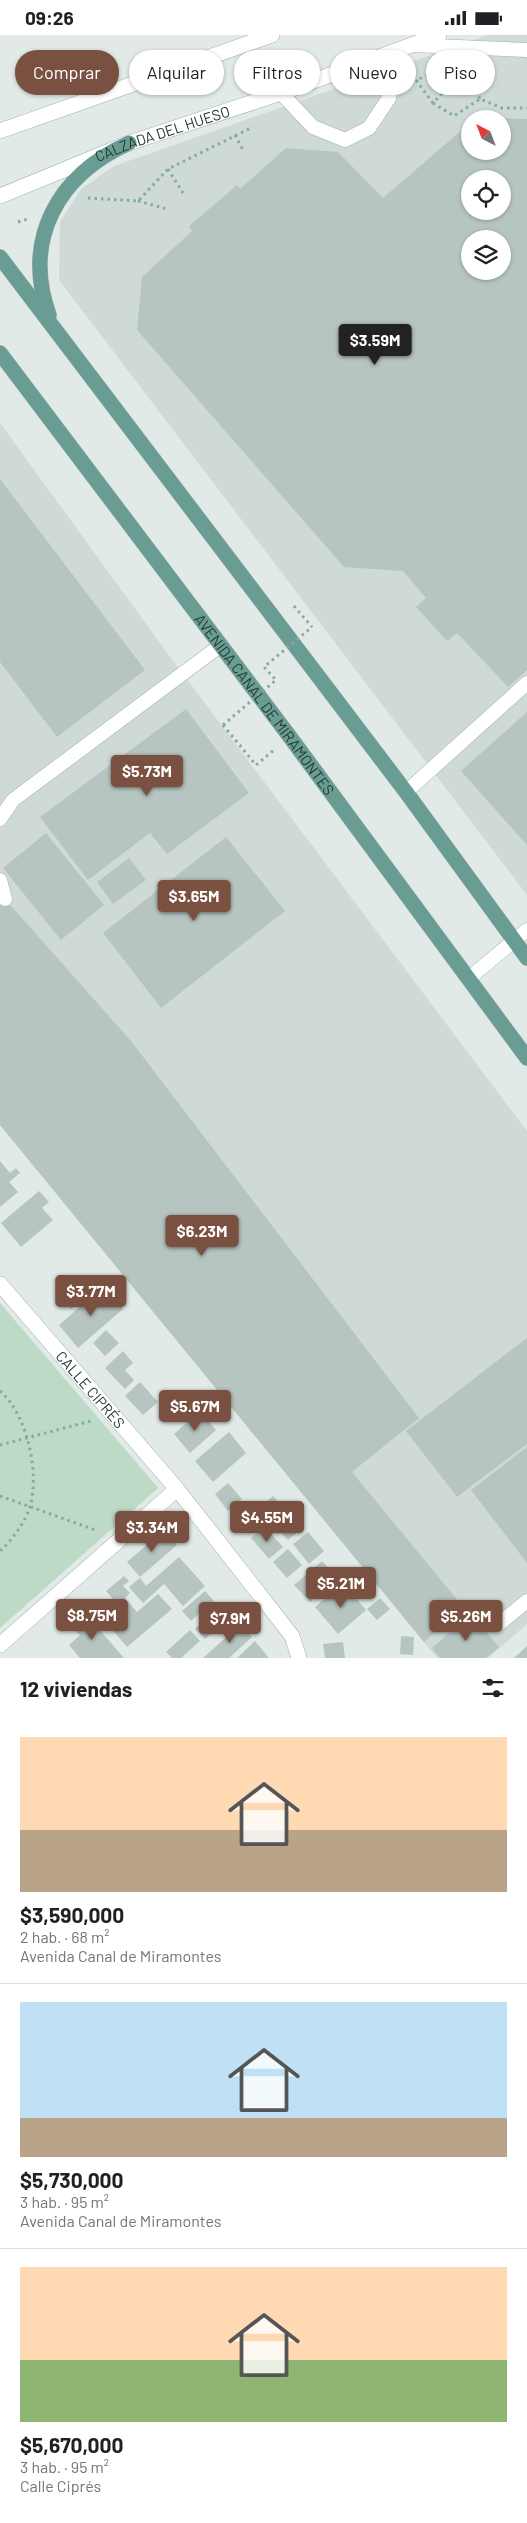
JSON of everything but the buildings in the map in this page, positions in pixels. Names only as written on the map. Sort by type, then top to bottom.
[{"type":"main road","points":[[0,131],[272,35]]},
{"type":"main road","name":"CALZADA DEL HUESO","points":[[399,50],[438,35]]},
{"type":"main road","name":"CALZADA DEL HUESO","points":[[0,196],[129,143],[275,95]]},
{"type":"main road","points":[[57,333],[44,300],[40,256],[52,214],[62,195],[91,164],[129,143]]},
{"type":"main road","points":[[0,257],[406,792],[527,958]]},
{"type":"main road","name":"AVENIDA CANAL DE MIRAMONTES","points":[[0,353],[527,1058]]},
{"type":"main road","points":[[0,359],[27,389]]},
{"type":"main road","name":"CALLE CIPRÉS","points":[[0,1284],[177,1489],[292,1636],[299,1658]]},
{"type":"main road","points":[[0,1645],[177,1489]]},
{"type":"lane","points":[[412,45],[527,50]]},
{"type":"lane","points":[[283,95],[313,127],[345,140],[369,128],[389,99],[390,95]]},
{"type":"lane","points":[[0,819],[13,800],[220,645]]},
{"type":"lane","points":[[406,792],[527,683]]},
{"type":"lane","points":[[0,881],[5,899]]},
{"type":"lane","points":[[468,979],[527,930]]},
{"type":"lane","points":[[500,1623],[527,1601]]},
{"type":"path","points":[[426,76],[416,80],[433,103],[454,116],[480,99]]},
{"type":"path","points":[[433,103],[452,83],[472,83],[480,99],[502,108],[527,108]]},
{"type":"path","points":[[138,201],[168,169],[259,123]]},
{"type":"path","points":[[235,135],[243,151]]},
{"type":"path","points":[[168,169],[183,193]]},
{"type":"path","points":[[85,198],[138,201],[167,209]]},
{"type":"path","points":[[18,222],[52,214]]},
{"type":"path","points":[[256,765],[223,725],[276,680],[264,667],[312,627]]},
{"type":"path","points":[[0,1391],[6,1396],[28,1437],[33,1467],[30,1506],[11,1541],[0,1551]]},
{"type":"path","points":[[0,1445],[114,1415]]},
{"type":"path","points":[[0,1496],[121,1539]]},
{"type":"shaded area","points":[[488,35],[527,35],[527,895],[59,280],[60,222],[80,190],[114,166],[330,90],[330,95],[416,95],[416,60],[426,57],[426,95],[495,95],[495,50],[445,50]]},
{"type":"shaded area","points":[[0,423],[168,654],[527,1131],[527,1624],[488,1658],[437,1658],[0,1125]]},
{"type":"green space","points":[[0,1303],[158,1488],[0,1628]]}]
